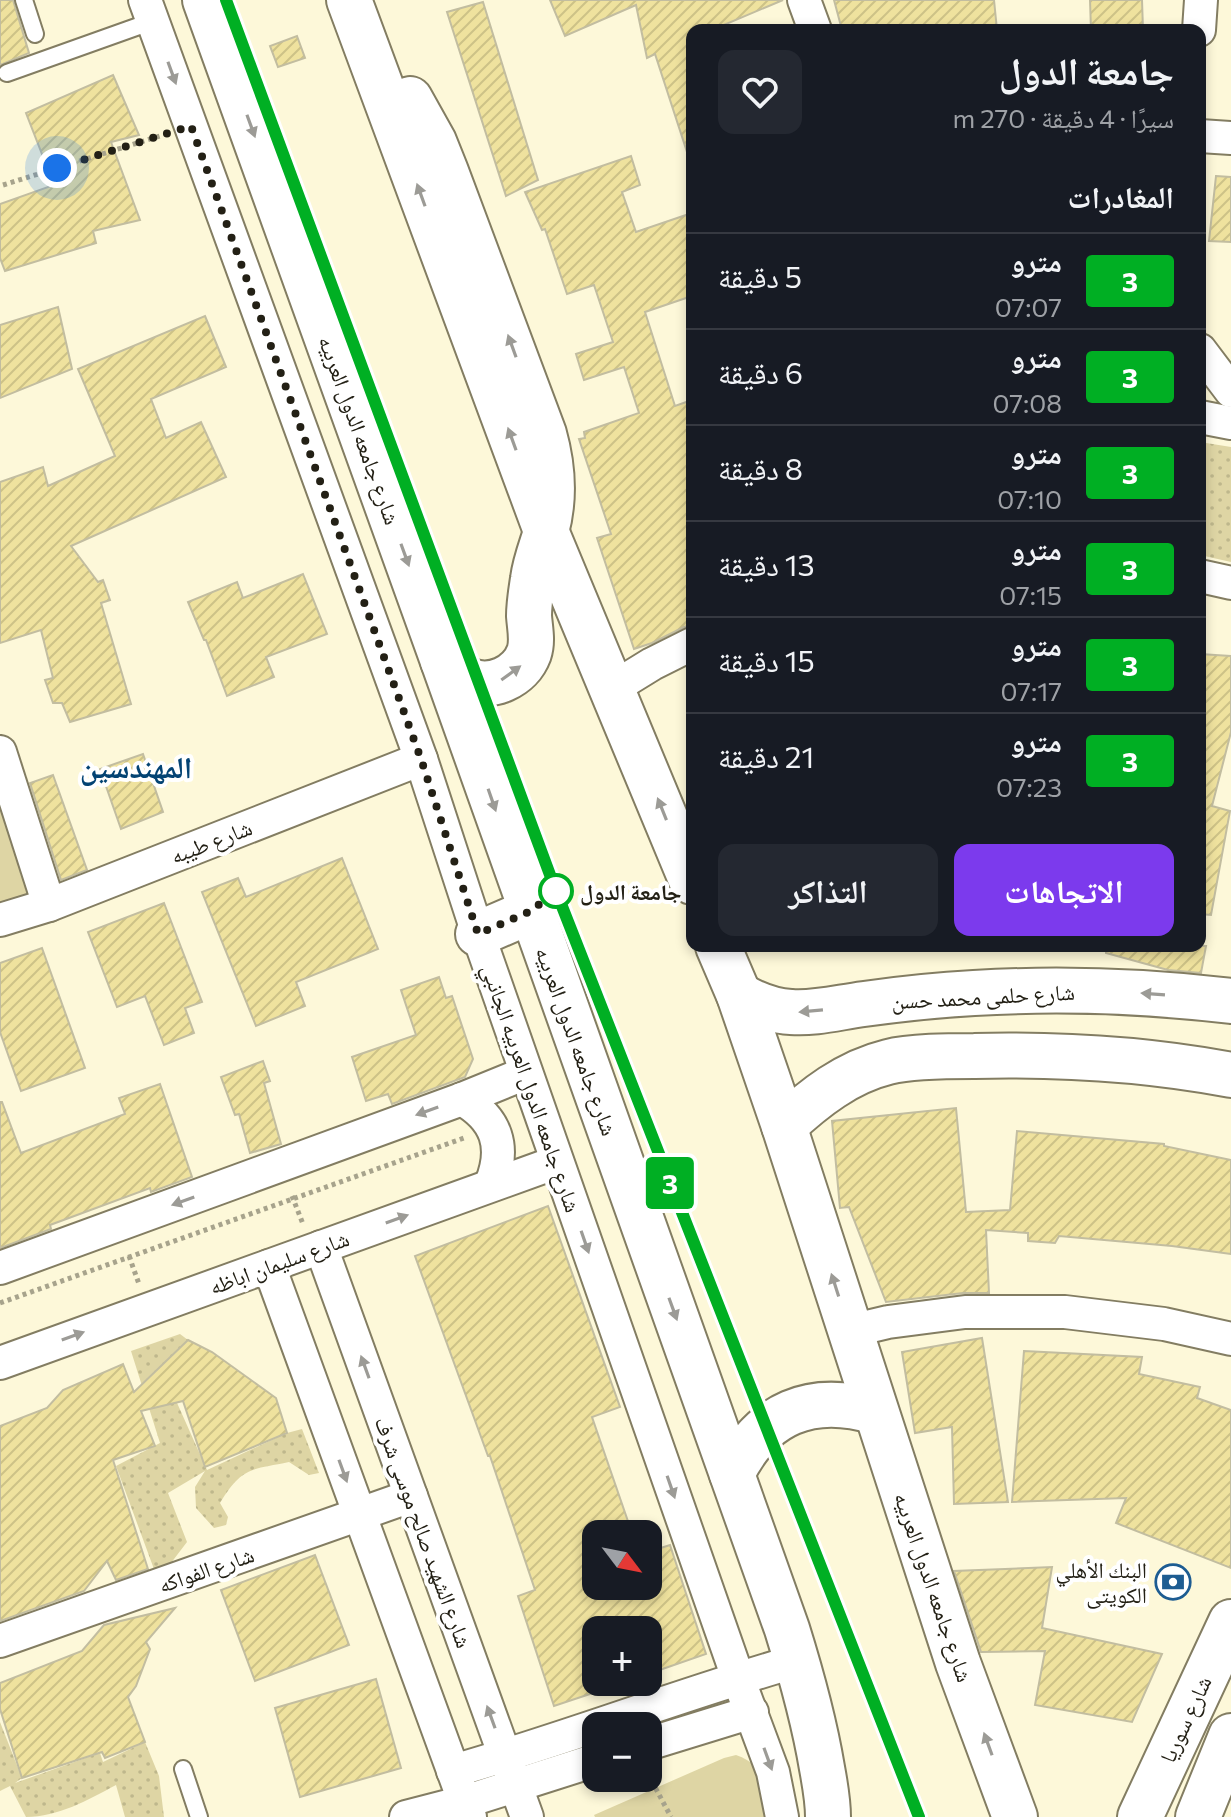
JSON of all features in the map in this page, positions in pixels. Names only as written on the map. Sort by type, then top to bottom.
[{"type":"main road","name":"شارع جامعه الدول العربيه","points":[[205,0],[797,1661],[817,1742],[828,1817]]},
{"type":"main road","points":[[349,0],[546,531],[686,867]]},
{"type":"main road","points":[[443,661],[460,676],[482,684],[505,679],[523,664],[531,641],[530,597],[534,573],[546,531]]},
{"type":"main road","points":[[478,934],[531,911]]},
{"type":"main road","name":"شارع جامعه الدول العربيه","points":[[721,952],[739,995],[784,1126],[958,1663],[1015,1817]]},
{"type":"main road","name":"شارع حلمى محمد حسن","points":[[739,995],[755,1004],[790,1012],[973,993],[1047,990],[1121,992],[1231,1001]]},
{"type":"main road","points":[[873,1003],[863,1019],[864,1037],[873,1053],[889,1061]]},
{"type":"main road","points":[[784,1126],[834,1085],[889,1061],[954,1056],[1082,1057],[1146,1062],[1231,1075]]},
{"type":"main road","points":[[732,1474],[755,1437],[791,1412],[833,1403],[876,1412]]},
{"type":"main road","name":"شارع سوريا","points":[[1140,1817],[1231,1622]]},
{"type":"main road","points":[[1198,1817],[1231,1736]]},
{"type":"street","points":[[804,0],[813,24]]},
{"type":"street","points":[[1199,24],[1201,0]]},
{"type":"street","name":"شارع جامعه الدول العربيه الجانبي","points":[[149,10],[421,759],[526,1073],[773,1772],[782,1817]]},
{"type":"street","points":[[1206,136],[1231,138]]},
{"type":"street","points":[[1206,358],[1231,391]]},
{"type":"street","points":[[1206,418],[1231,423]]},
{"type":"street","points":[[1206,577],[1231,583]]},
{"type":"street","points":[[613,688],[686,647]]},
{"type":"street","points":[[0,752],[49,905]]},
{"type":"street","name":"شارع طيبه","points":[[0,920],[49,905],[421,759]]},
{"type":"street","points":[[0,1268],[526,1073]]},
{"type":"street","points":[[462,1099],[477,1107],[496,1135],[499,1152],[491,1184]]},
{"type":"street","name":"شارع سليمان اباظه","points":[[0,1363],[557,1162]]},
{"type":"street","name":"شارع الشهيد صالح موسى شرف","points":[[317,1248],[527,1817]]},
{"type":"street","points":[[269,1266],[467,1809]]},
{"type":"street","points":[[850,1331],[888,1322],[965,1312],[1065,1312],[1164,1324],[1231,1339]]},
{"type":"street","name":"شارع الفواكه","points":[[0,1641],[411,1496]]},
{"type":"street","points":[[406,1817],[467,1809],[510,1770],[738,1678],[797,1661]]},
{"type":"street","points":[[662,1740],[752,1712]]},
{"type":"street","points":[[453,1771],[510,1770],[582,1762]]},
{"type":"lane","points":[[24,0],[35,34]]},
{"type":"lane","points":[[7,73],[149,10]]},
{"type":"lane","points":[[183,1769],[199,1817]]},
{"type":"path","points":[[3,185],[191,126]]},
{"type":"path","points":[[0,1303],[462,1137],[471,1139]]},
{"type":"path","points":[[281,1165],[317,1248]]},
{"type":"path","points":[[117,1225],[147,1310]]},
{"type":"path","points":[[658,1792],[671,1817]]},
{"type":"shaded area","points":[[1206,443],[1231,447],[1231,562],[1206,556]]},
{"type":"shaded area","points":[[0,764],[46,903],[0,917]]},
{"type":"shaded area","points":[[180,1334],[188,1340],[161,1367],[207,1470],[302,1429],[319,1473],[309,1475],[289,1462],[248,1472],[241,1476],[220,1503],[228,1517],[226,1525],[214,1528],[196,1508],[195,1487],[205,1471],[168,1493],[187,1542],[158,1580],[116,1466],[160,1443],[131,1351]]},
{"type":"shaded area","points":[[0,1722],[22,1778],[15,1783],[100,1753],[103,1762],[145,1742],[159,1776],[164,1817],[125,1817],[116,1785],[61,1811],[26,1817],[10,1786],[0,1791]]},
{"type":"shaded area","points":[[736,1755],[760,1772],[766,1787],[770,1817],[594,1815],[646,1792],[662,1792],[662,1785]]},
{"type":"building","points":[[0,0],[13,0],[29,53],[0,65]]},
{"type":"building","points":[[550,0],[783,0],[726,24],[686,24],[686,149],[655,54],[647,58],[636,5],[565,36]]},
{"type":"building","points":[[834,0],[994,0],[996,24],[840,24]]},
{"type":"building","points":[[1090,0],[1142,0],[1143,24],[1091,24]]},
{"type":"building","points":[[483,2],[538,180],[506,196],[447,12]]},
{"type":"building","points":[[297,36],[305,58],[278,67],[270,46]]},
{"type":"building","points":[[113,75],[139,135],[111,142],[140,220],[93,231],[96,243],[5,271],[0,258],[0,204],[54,185],[26,113]]},
{"type":"building","points":[[631,156],[640,185],[622,192],[636,232],[686,215],[686,298],[645,312],[675,406],[686,402],[686,626],[634,649],[597,538],[611,534],[579,439],[585,438],[584,432],[639,413],[624,367],[584,380],[576,354],[613,342],[594,285],[567,294],[545,229],[542,230],[525,192]]},
{"type":"building","points":[[1216,176],[1231,177],[1231,242],[1209,241]]},
{"type":"building","points":[[58,307],[72,369],[0,398],[0,325]]},
{"type":"building","points":[[205,316],[226,367],[151,399],[166,438],[201,422],[226,477],[71,546],[98,582],[103,580],[110,600],[101,603],[131,704],[70,722],[62,703],[53,703],[45,680],[53,678],[41,630],[0,643],[0,482],[43,467],[48,486],[115,456],[78,369]]},
{"type":"building","points":[[303,574],[327,634],[266,657],[274,677],[227,696],[188,602],[237,582],[243,598]]},
{"type":"building","points":[[1206,654],[1231,656],[1231,732],[1212,806],[1230,811],[1211,915],[1206,915]]},
{"type":"building","points":[[143,754],[163,812],[121,829],[100,769]]},
{"type":"building","points":[[53,775],[87,870],[61,880],[30,783]]},
{"type":"building","points":[[342,858],[378,949],[296,982],[305,1006],[256,1026],[202,892],[238,878],[246,897]]},
{"type":"building","points":[[164,903],[202,1002],[185,1008],[194,1033],[164,1045],[145,996],[117,1007],[88,932]]},
{"type":"building","points":[[42,948],[85,1068],[21,1091],[0,1032],[0,963]]},
{"type":"building","points":[[1205,952],[1201,973],[1168,970],[1106,953]]},
{"type":"building","points":[[439,977],[446,998],[452,996],[473,1059],[465,1077],[392,1104],[388,1094],[366,1101],[352,1057],[416,1035],[401,990]]},
{"type":"building","points":[[263,1061],[270,1081],[264,1083],[281,1144],[250,1153],[239,1114],[235,1115],[221,1077]]},
{"type":"building","points":[[160,1084],[192,1177],[151,1192],[150,1188],[50,1225],[51,1229],[0,1248],[0,1102],[21,1153],[125,1114],[119,1098]]},
{"type":"building","points":[[956,1108],[966,1212],[1010,1210],[1017,1131],[1164,1144],[1231,1160],[1231,1254],[1059,1236],[1055,1243],[1028,1241],[1028,1233],[986,1230],[989,1293],[886,1302],[849,1207],[840,1208],[832,1121]]},
{"type":"building","points":[[548,1206],[620,1407],[592,1417],[628,1520],[582,1520],[582,1600],[662,1600],[662,1548],[670,1545],[706,1654],[662,1669],[662,1616],[582,1616],[584,1696],[554,1706],[518,1596],[535,1590],[490,1456],[415,1256]]},
{"type":"building","points":[[982,1338],[1008,1502],[954,1504],[952,1427],[915,1433],[902,1352]]},
{"type":"building","points":[[188,1340],[212,1352],[276,1398],[287,1433],[205,1467],[183,1401],[141,1411],[155,1446],[113,1460],[148,1569],[116,1580],[107,1561],[84,1591],[0,1621],[0,1426],[47,1408],[63,1390],[123,1364],[134,1392]]},
{"type":"building","points":[[1024,1351],[1142,1357],[1139,1374],[1200,1387],[1197,1398],[1231,1410],[1231,1568],[1116,1523],[1126,1498],[1012,1502]]},
{"type":"building","points":[[315,1555],[349,1645],[255,1681],[221,1590]]},
{"type":"building","points":[[1052,1567],[1042,1628],[1162,1654],[1132,1722],[1035,1705],[1045,1651],[981,1652],[954,1571]]},
{"type":"building","points":[[175,1608],[146,1642],[150,1649],[136,1686],[128,1697],[145,1742],[105,1758],[102,1752],[22,1778],[0,1709],[0,1683],[82,1651],[104,1625]]},
{"type":"building","points":[[376,1679],[401,1768],[300,1797],[275,1708]]},
{"type":"metro line","name":"3","points":[[226,0],[556,891],[919,1817]]},
{"type":"place","name":"جامعة الدول","points":[[556,891]]},
{"type":"place","name":"البنك الأهلي الكويتى","points":[[1173,1582]]},
{"type":"district","name":"المهندسين","points":[[136,765]]},
{"type":"route","points":[[57,168],[191,126],[421,759],[478,934],[531,911],[556,891]]}]
